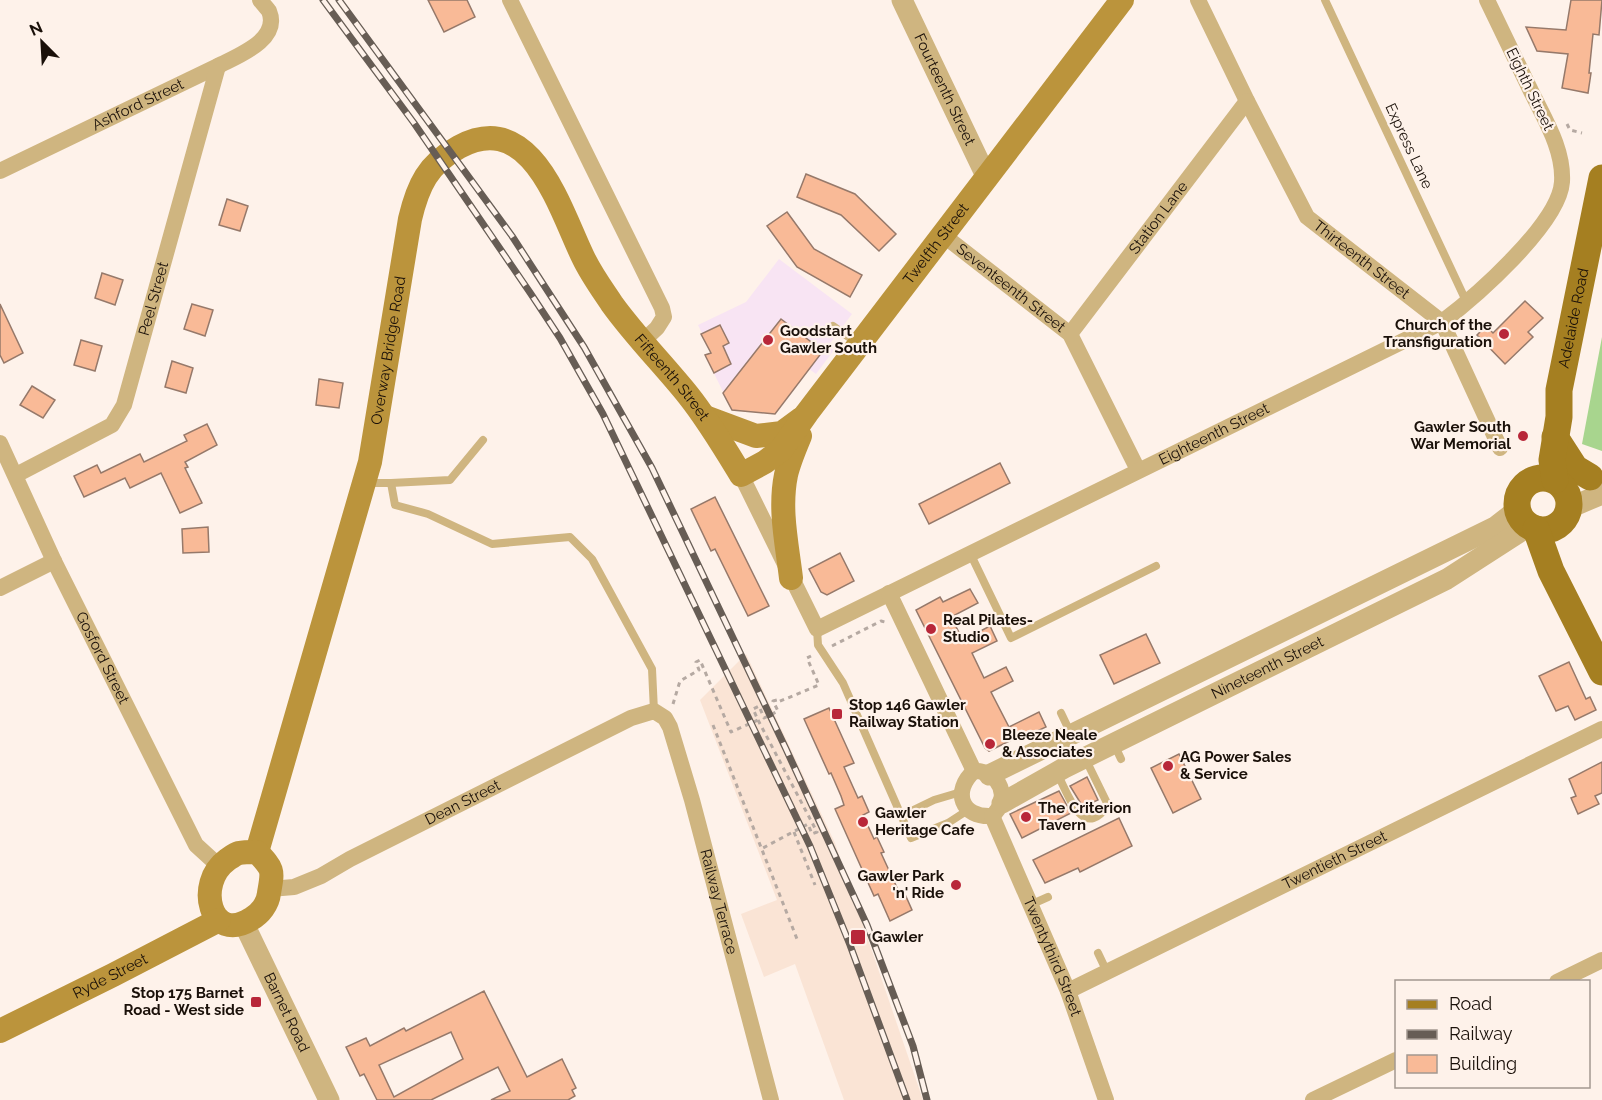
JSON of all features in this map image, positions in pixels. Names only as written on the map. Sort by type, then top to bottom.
[{"type":"main road","name":"Twelfth Street","points":[[741,475],[781,450],[1122,0]]},
{"type":"main road","name":"Overway Bridge Road","points":[[257,852],[370,462],[410,219],[419,185],[429,170],[470,141],[489,138],[508,142],[525,151],[545,177],[584,259],[602,289],[642,342]]},
{"type":"main road","name":"Adelaide Road","points":[[1602,178],[1559,390],[1559,417],[1545,505],[1562,561],[1602,652]]},
{"type":"main road","name":"Fifteenth Street","points":[[642,342],[705,417],[741,475]]},
{"type":"main road","name":"Adelaide Road","points":[[1559,390],[1546,420],[1545,505],[1551,572],[1602,672]]},
{"type":"main road","points":[[705,417],[756,436],[782,433],[807,413]]},
{"type":"main road","points":[[791,578],[784,523],[786,475],[807,413]]},
{"type":"main road","points":[[1555,437],[1575,468],[1598,481]]},
{"type":"main road","points":[[257,852],[270,866],[272,876],[269,897],[256,916],[244,924],[230,924],[219,920],[212,911],[209,898],[219,866],[237,853],[257,852]]},
{"type":"main road","name":"Ryde Street","points":[[0,1031],[219,920]]},
{"type":"street","name":"Ashford Street","points":[[0,171],[218,66],[266,37],[270,30],[269,11],[260,0]]},
{"type":"street","name":"Fifteenth Street","points":[[510,0],[662,308],[664,317],[642,342]]},
{"type":"street","name":"Fourteenth Street","points":[[902,0],[987,178]]},
{"type":"street","name":"Thirteenth Street","points":[[1198,0],[1307,218],[1442,322],[1500,448]]},
{"type":"street","name":"Eighth Street","points":[[1487,0],[1558,148],[1562,182]]},
{"type":"street","name":"Peel Street","points":[[16,475],[111,425],[124,405],[218,66]]},
{"type":"street","name":"Station Lane","points":[[1070,334],[1247,101]]},
{"type":"street","name":"Eighteenth Street","points":[[817,630],[1442,322],[1468,303],[1534,236],[1556,205],[1562,182]]},
{"type":"street","name":"Seventeenth Street","points":[[943,235],[1070,334],[1138,470]]},
{"type":"street","name":"Gosford Street","points":[[0,442],[54,561],[196,845],[219,866]]},
{"type":"street","name":"Fifteenth Street","points":[[741,475],[817,630]]},
{"type":"street","points":[[1545,505],[1571,484],[1598,481]]},
{"type":"street","name":"Nineteenth Street","points":[[997,810],[1058,759],[1071,735],[1166,703],[1369,603],[1495,527],[1545,505]]},
{"type":"street","points":[[0,588],[54,561]]},
{"type":"street","points":[[889,593],[982,773],[1000,786],[1002,794],[997,810],[978,816],[968,810],[963,803],[961,792],[966,779],[982,773]]},
{"type":"street","name":"Nineteenth Street","points":[[982,773],[1117,751],[1166,703]]},
{"type":"street","name":"Dean Street","points":[[270,889],[294,887],[321,876],[350,859],[631,718],[660,715]]},
{"type":"street","name":"Railway Terrace","points":[[660,715],[670,727],[692,800],[771,1100]]},
{"type":"street","name":"Twentieth Street","points":[[1068,991],[1602,729]]},
{"type":"street","name":"Twentythird Street","points":[[997,810],[1030,905],[1068,991],[1106,1100]]},
{"type":"street","name":"Barnet Road","points":[[244,924],[329,1100]]},
{"type":"street","points":[[1559,980],[1602,960]]},
{"type":"street","points":[[1313,1100],[1395,1060]]},
{"type":"lane","name":"Express Lane","points":[[1325,0],[1468,303]]},
{"type":"lane","points":[[832,326],[859,345]]},
{"type":"lane","points":[[364,483],[450,480],[483,440]]},
{"type":"lane","points":[[391,483],[395,505],[428,514],[492,544],[570,537],[592,559],[652,669],[660,715]]},
{"type":"lane","points":[[970,553],[1011,638],[1156,566]]},
{"type":"lane","points":[[817,630],[818,645],[834,671],[839,675],[911,838],[948,823],[968,810]]},
{"type":"lane","points":[[1061,713],[1071,735]]},
{"type":"lane","points":[[1058,759],[1077,812],[1084,818],[1091,819],[1102,813],[1108,805],[1084,758]]},
{"type":"lane","points":[[901,816],[933,800],[961,792]]},
{"type":"lane","points":[[1030,905],[1048,897]]},
{"type":"lane","points":[[1098,953],[1107,972]]},
{"type":"path","points":[[830,646],[881,621],[888,623]]},
{"type":"path","points":[[761,849],[808,824],[813,834],[817,832],[753,709],[759,706],[764,718],[777,711],[773,701],[778,702],[819,685],[807,658],[813,655]]},
{"type":"path","points":[[660,715],[670,712],[680,681],[699,670],[696,662],[700,660],[731,732],[758,720]]},
{"type":"path","points":[[713,725],[797,939]]},
{"type":"path","points":[[794,832],[815,885]]},
{"type":"shaded area","name":"Goodstart Gawler South","points":[[779,259],[852,314],[828,346],[834,350],[816,374],[809,369],[775,414],[732,410],[705,355],[711,352],[698,325],[746,302]]},
{"type":"shaded area","points":[[746,654],[835,843],[923,1100],[844,1100],[795,964],[764,977],[741,914],[777,900],[700,700]]},
{"type":"green space","points":[[1602,337],[1602,451],[1582,444]]},
{"type":"building","points":[[428,0],[467,0],[475,17],[444,32]]},
{"type":"building","points":[[1571,0],[1602,0],[1599,35],[1593,34],[1588,93],[1562,88],[1568,54],[1537,51],[1526,27],[1566,30]]},
{"type":"building","points":[[806,174],[855,194],[896,234],[879,251],[841,215],[797,197]]},
{"type":"building","points":[[227,199],[248,206],[240,231],[219,225]]},
{"type":"building","points":[[787,212],[814,249],[862,275],[850,297],[797,267],[767,226]]},
{"type":"building","points":[[102,273],[123,280],[115,305],[95,298]]},
{"type":"building","name":"Church of the Transfiguration","points":[[1525,301],[1543,318],[1528,332],[1533,337],[1505,364],[1477,335],[1486,326],[1493,333]]},
{"type":"building","points":[[0,304],[23,353],[4,363],[0,355]]},
{"type":"building","points":[[192,304],[213,310],[205,336],[184,329]]},
{"type":"building","points":[[781,319],[823,351],[775,414],[732,410],[723,393]]},
{"type":"building","points":[[720,325],[729,343],[723,346],[731,364],[714,373],[705,355],[711,353],[701,334]]},
{"type":"building","points":[[81,340],[102,346],[95,371],[74,365]]},
{"type":"building","points":[[172,361],[193,368],[186,393],[165,387]]},
{"type":"building","points":[[319,379],[343,383],[339,408],[316,405]]},
{"type":"building","points":[[32,386],[55,400],[43,418],[20,405]]},
{"type":"building","points":[[207,424],[217,445],[185,462],[188,467],[185,468],[202,503],[180,513],[161,473],[130,488],[125,478],[84,497],[74,476],[97,465],[101,473],[140,454],[144,462],[187,441],[184,435]]},
{"type":"building","points":[[1000,463],[1010,483],[929,524],[919,504]]},
{"type":"building","points":[[715,497],[769,606],[748,616],[715,549],[711,551],[691,509]]},
{"type":"building","points":[[208,527],[209,552],[183,553],[182,529]]},
{"type":"building","points":[[840,553],[854,581],[827,595],[821,592],[809,569]]},
{"type":"building","points":[[970,589],[978,603],[951,617],[963,640],[990,626],[997,641],[972,653],[984,678],[1006,667],[1013,681],[991,692],[1009,727],[1039,712],[1046,727],[1031,734],[1030,731],[989,751],[985,748],[916,610],[940,597],[943,602]]},
{"type":"building","points":[[1146,634],[1160,663],[1114,684],[1100,655]]},
{"type":"building","points":[[1569,662],[1586,699],[1590,697],[1596,710],[1575,720],[1568,706],[1556,711],[1539,676]]},
{"type":"building","points":[[829,708],[854,763],[844,767],[858,798],[862,796],[869,812],[863,815],[874,839],[877,837],[884,852],[881,853],[900,894],[904,892],[912,910],[890,921],[878,894],[874,896],[835,809],[844,805],[841,796],[804,719]]},
{"type":"building","points":[[1179,754],[1201,799],[1173,813],[1151,768]]},
{"type":"building","points":[[1602,762],[1602,793],[1595,796],[1599,804],[1578,814],[1571,798],[1576,796],[1569,779]]},
{"type":"building","points":[[1087,777],[1098,800],[1083,807],[1070,786]]},
{"type":"building","points":[[1059,791],[1071,813],[1022,838],[1010,814]]},
{"type":"building","points":[[1119,818],[1132,846],[1080,872],[1078,868],[1045,883],[1033,860]]},
{"type":"building","points":[[484,991],[527,1077],[562,1059],[576,1088],[572,1090],[575,1096],[568,1100],[491,1100],[510,1091],[498,1067],[431,1100],[377,1100],[364,1074],[360,1076],[346,1047],[366,1038],[370,1046],[404,1028],[406,1031]],"holes":[[[451,1032],[463,1059],[394,1097],[379,1065]]]},
{"type":"railway","points":[[323,0],[414,123],[531,294],[560,338],[603,414],[810,846],[850,945],[907,1100]]},
{"type":"railway","points":[[339,0],[512,236],[584,347],[652,468],[867,925],[913,1046],[927,1100]]},
{"type":"place","name":"Church of the Transfiguration","points":[[1504,334]]},
{"type":"place","name":"Goodstart Gawler South","points":[[768,340]]},
{"type":"place","name":"Gawler South War Memorial","points":[[1523,436]]},
{"type":"place","name":"Real Pilates- Studio","points":[[931,629]]},
{"type":"place","name":"Stop 146 Gawler Railway Station","points":[[837,714]]},
{"type":"place","name":"Bleeze Neale & Associates","points":[[990,744]]},
{"type":"place","name":"AG Power Sales & Service","points":[[1168,766]]},
{"type":"place","name":"The Criterion Tavern","points":[[1026,817]]},
{"type":"place","name":"Gawler Heritage Cafe","points":[[863,822]]},
{"type":"place","name":"Gawler Park 'n' Ride","points":[[956,885]]},
{"type":"place","name":"Gawler","points":[[858,937]]},
{"type":"place","name":"Stop 175 Barnet Road - West side","points":[[256,1002]]}]
